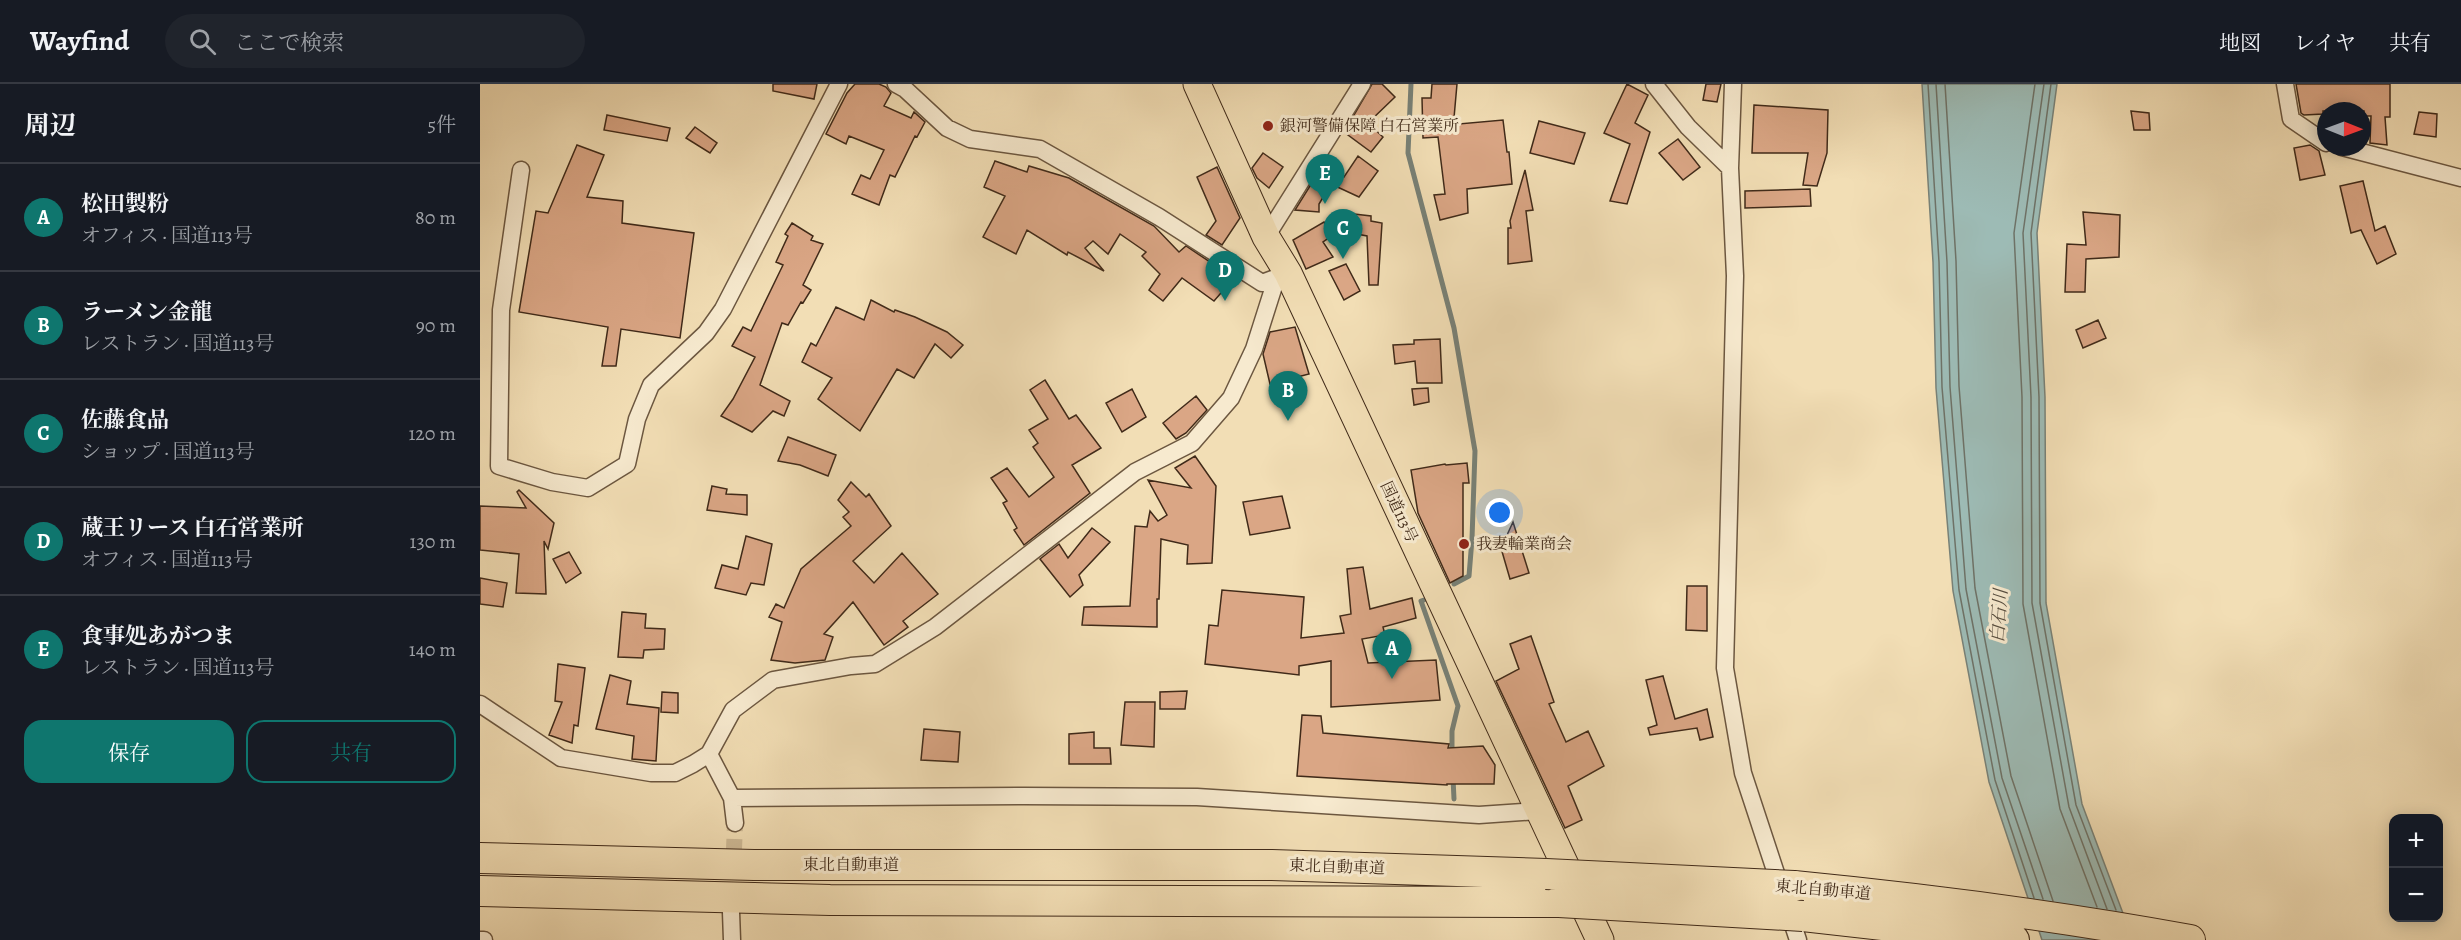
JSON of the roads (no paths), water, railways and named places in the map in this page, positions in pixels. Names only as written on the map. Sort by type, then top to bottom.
[{"type":"highway","name":"国道113号","points":[[1197,84],[1266,237],[1288,273],[1600,940]]},
{"type":"highway","name":"東北自動車道","points":[[480,858],[754,865],[1272,865],[1546,874],[1794,886],[1917,898],[2048,915],[2190,940]]},
{"type":"highway","name":"東北自動車道","points":[[480,891],[830,900],[1559,902],[1803,916],[2014,940]]},
{"type":"street","points":[[521,170],[501,310],[499,466],[552,482],[588,488],[627,464],[637,419],[651,385],[706,333],[723,309],[839,84]]},
{"type":"street","points":[[896,84],[905,89],[947,128],[970,139],[1040,149],[1159,217],[1262,283],[1288,273]]},
{"type":"street","points":[[1266,237],[1362,84]]},
{"type":"street","points":[[1653,84],[1688,127],[1730,168]]},
{"type":"street","points":[[1732,84],[1730,168],[1735,276],[1725,668],[1743,773],[1798,940]]},
{"type":"street","points":[[2284,84],[2291,119],[2317,137]]},
{"type":"street","points":[[2371,155],[2461,178]]},
{"type":"street","points":[[480,704],[561,758],[651,773],[675,773],[709,754],[733,710],[773,680],[875,664],[935,627],[1135,472],[1192,443],[1231,398],[1254,349],[1274,286],[1288,273]]},
{"type":"street","points":[[709,754],[732,798],[735,823]]},
{"type":"street","points":[[732,798],[1197,797],[1479,815],[1538,811]]},
{"type":"street","points":[[731,912],[732,940]]},
{"type":"water","name":"白石川","points":[[1922,84],[2057,84],[2037,233],[2045,397],[2046,603],[2082,804],[2133,940],[2042,940],[1989,782],[1953,591],[1936,388],[1933,262]]},
{"type":"waterway","points":[[1411,84],[1408,153],[1454,328],[1475,451],[1469,576],[1454,584]]},
{"type":"waterway","points":[[1424,600],[1421,601],[1458,706],[1452,731],[1452,754]]},
{"type":"waterway","points":[[1453,778],[1454,799]]},
{"type":"tunnel","points":[[732,903],[735,823]]},
{"type":"place","name":"銀河警備保障 白石営業所","points":[[1268,126]]},
{"type":"place","name":"食事処あがつま","points":[[1325,204]]},
{"type":"place","name":"佐藤食品","points":[[1343,259]]},
{"type":"place","name":"蔵王リース 白石営業所","points":[[1225,301]]},
{"type":"place","name":"ラーメン金龍","points":[[1288,421]]},
{"type":"place","name":"我妻輪業商会","points":[[1464,544]]},
{"type":"place","name":"松田製粉","points":[[1392,679]]}]
